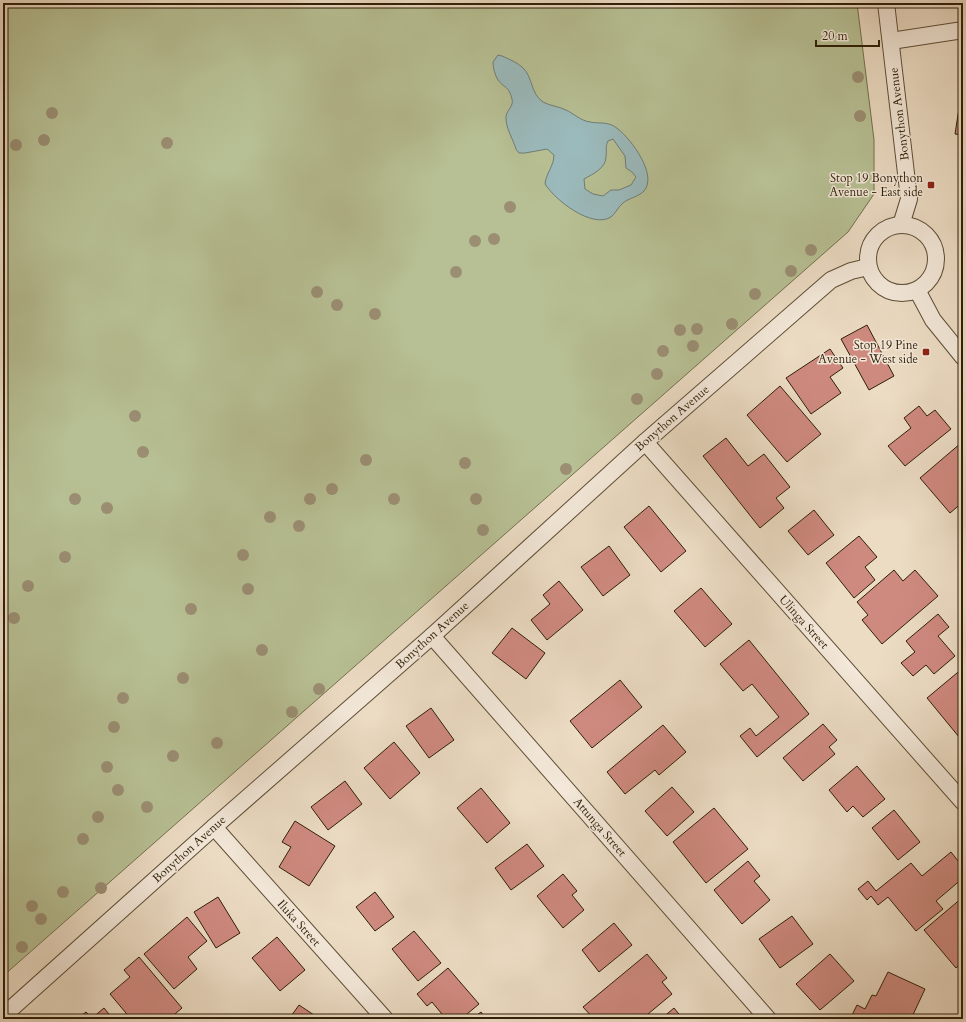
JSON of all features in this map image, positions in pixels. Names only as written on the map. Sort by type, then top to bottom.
[{"type":"street","name":"Bonython Avenue","points":[[886,3],[909,199],[901,224]]},
{"type":"street","points":[[890,41],[963,30]]},
{"type":"street","points":[[901,224],[916,228],[926,235],[933,244],[936,254],[936,266],[926,284],[918,290],[904,294],[891,292],[876,283],[868,267],[868,250],[874,238],[889,227],[901,224]]},
{"type":"street","name":"Bonython Avenue","points":[[3,1016],[214,827],[432,636],[645,442],[831,280],[851,271],[868,267]]},
{"type":"street","points":[[918,290],[933,320],[963,357]]},
{"type":"street","name":"Ulinga Street","points":[[645,442],[963,802]]},
{"type":"street","name":"Attunga Street","points":[[432,636],[768,1019]]},
{"type":"street","name":"Iluka Street","points":[[214,827],[385,1019]]},
{"type":"green space","points":[[3,3],[857,3],[874,140],[874,194],[848,232],[3,976]]},
{"type":"water","points":[[498,55],[521,66],[529,76],[536,94],[543,102],[569,111],[580,119],[615,126],[630,141],[641,158],[648,176],[644,191],[623,203],[611,217],[603,220],[584,216],[565,205],[550,191],[545,184],[553,163],[554,155],[547,149],[519,153],[516,149],[506,120],[506,116],[512,104],[511,95],[508,89],[500,83],[497,78],[493,62]],"holes":[[[613,139],[625,156],[626,168],[636,177],[631,185],[619,190],[611,190],[603,196],[593,194],[585,189],[584,179],[604,164],[608,141]]]},
{"type":"building","points":[[963,83],[963,135],[955,134]]},
{"type":"building","points":[[959,159],[963,159],[963,179]]},
{"type":"building","points":[[867,325],[894,376],[869,390],[841,339]]},
{"type":"building","points":[[830,349],[843,368],[830,377],[841,393],[811,414],[786,378]]},
{"type":"building","points":[[780,386],[821,434],[787,462],[747,415]]},
{"type":"building","points":[[919,406],[927,416],[935,410],[951,429],[905,466],[888,446],[911,428],[904,418]]},
{"type":"building","points":[[726,438],[748,466],[764,454],[790,487],[776,498],[784,508],[760,528],[703,456]]},
{"type":"building","points":[[961,443],[963,446],[963,502],[950,513],[920,478]]},
{"type":"building","points":[[649,506],[686,551],[661,572],[624,527]]},
{"type":"building","points":[[814,510],[834,535],[808,555],[788,531]]},
{"type":"building","points":[[859,536],[877,557],[865,567],[875,580],[854,598],[826,563]]},
{"type":"building","points":[[609,546],[630,575],[603,596],[581,567]]},
{"type":"building","points":[[894,570],[903,581],[915,570],[938,596],[882,644],[862,620],[868,615],[857,602]]},
{"type":"building","points":[[559,581],[583,610],[547,640],[531,620],[550,604],[543,595]]},
{"type":"building","points":[[701,588],[732,624],[705,647],[674,611]]},
{"type":"building","points":[[938,614],[949,627],[938,636],[955,656],[934,674],[926,665],[913,676],[901,663],[915,652],[906,641]]},
{"type":"building","points":[[512,628],[545,653],[526,679],[492,653]]},
{"type":"building","points":[[749,640],[809,714],[757,757],[740,736],[750,728],[756,736],[779,717],[752,684],[743,691],[720,664]]},
{"type":"building","points":[[963,668],[963,734],[959,737],[927,698]]},
{"type":"building","points":[[620,680],[642,707],[592,748],[570,721]]},
{"type":"building","points":[[431,708],[454,740],[429,758],[406,726]]},
{"type":"building","points":[[823,724],[837,740],[829,747],[835,754],[803,781],[783,758]]},
{"type":"building","points":[[663,725],[686,752],[659,775],[655,770],[625,794],[607,772]]},
{"type":"building","points":[[394,742],[420,773],[390,799],[364,768]]},
{"type":"building","points":[[857,766],[885,799],[863,817],[853,806],[847,812],[829,790]]},
{"type":"building","points":[[345,781],[362,804],[328,830],[311,807]]},
{"type":"building","points":[[672,787],[694,812],[667,836],[645,811]]},
{"type":"building","points":[[481,788],[510,823],[487,843],[457,808]]},
{"type":"building","points":[[714,808],[748,849],[706,883],[673,842]]},
{"type":"building","points":[[894,810],[920,842],[898,860],[872,828]]},
{"type":"building","points":[[295,821],[335,846],[309,886],[279,867],[291,847],[282,842]]},
{"type":"building","points":[[527,844],[544,866],[511,890],[495,868]]},
{"type":"building","points":[[951,852],[963,867],[963,878],[936,901],[943,909],[916,931],[888,897],[878,905],[871,896],[867,900],[858,889],[868,881],[876,891],[911,863],[922,876]]},
{"type":"building","points":[[748,861],[760,876],[754,881],[770,900],[742,924],[714,890]]},
{"type":"building","points":[[563,874],[577,891],[572,895],[584,910],[563,928],[537,896]]},
{"type":"building","points":[[375,892],[394,917],[375,931],[356,907]]},
{"type":"building","points":[[218,897],[240,933],[216,948],[194,912]]},
{"type":"building","points":[[963,897],[963,962],[956,968],[924,930]]},
{"type":"building","points":[[792,916],[813,944],[780,968],[759,939]]},
{"type":"building","points":[[187,917],[207,941],[188,957],[197,969],[174,989],[144,954]]},
{"type":"building","points":[[614,923],[632,945],[599,972],[582,950]]},
{"type":"building","points":[[414,931],[441,963],[418,981],[392,949]]},
{"type":"building","points":[[277,937],[305,970],[280,991],[252,958]]},
{"type":"building","points":[[647,954],[667,978],[662,982],[672,994],[642,1019],[594,1019],[583,1007]]},
{"type":"building","points":[[830,954],[854,981],[820,1010],[796,984]]},
{"type":"building","points":[[139,957],[182,1008],[169,1019],[131,1019],[110,994],[130,977],[124,970]]},
{"type":"building","points":[[448,968],[479,1004],[461,1019],[446,1019],[432,1002],[427,1006],[417,994]]},
{"type":"building","points":[[888,972],[925,989],[911,1019],[850,1019],[857,1005],[865,1009],[872,995],[876,996]]},
{"type":"building","points":[[299,1005],[320,1019],[289,1019]]},
{"type":"building","points":[[104,1008],[113,1019],[77,1019],[86,1012],[92,1018]]},
{"type":"building","points":[[674,1008],[683,1019],[661,1019]]},
{"type":"building","points":[[481,1012],[486,1019],[472,1019]]},
{"type":"place","name":"Stop 19 Bonython Avenue - East side","points":[[931,185]]},
{"type":"place","name":"Stop 19 Pine Avenue - West side","points":[[926,352]]}]
